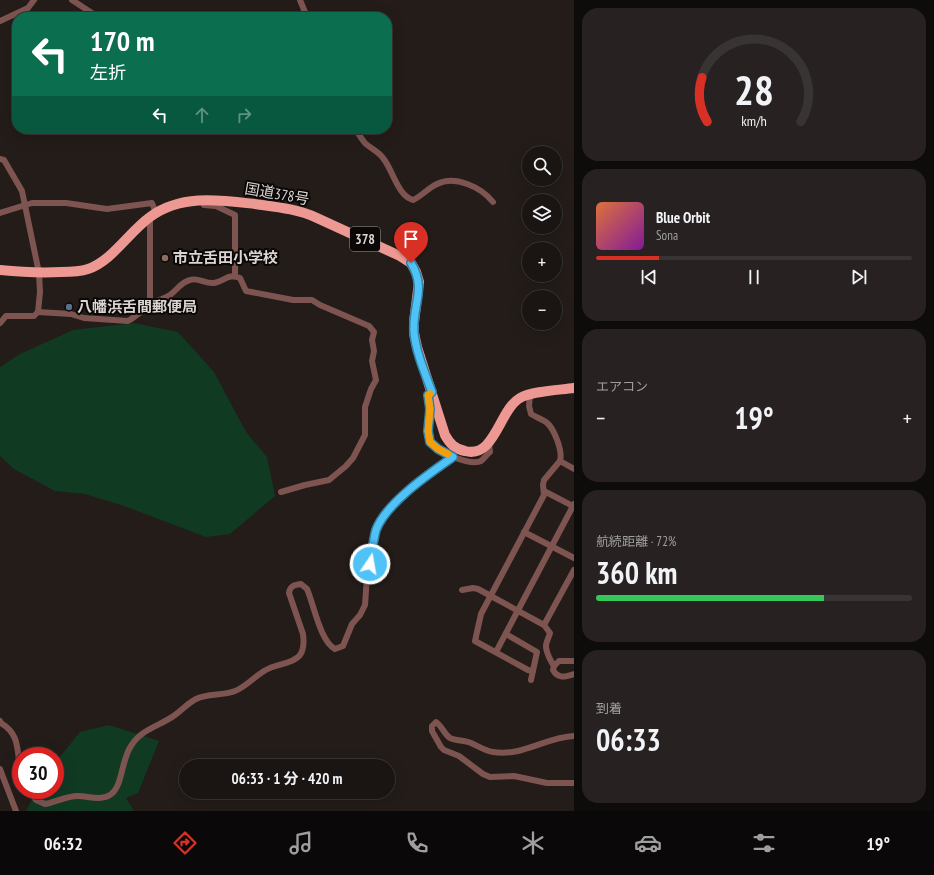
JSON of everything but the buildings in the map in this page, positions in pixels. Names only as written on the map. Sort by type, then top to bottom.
[{"type":"highway","name":"国道378号","points":[[0,270],[39,273],[75,272],[87,270],[98,265],[108,257],[134,230],[153,215],[171,206],[190,202],[210,199],[226,200],[305,212],[400,256],[411,263],[419,282],[414,322],[414,333],[417,347],[445,435],[450,443],[457,449],[470,453],[481,450],[496,434],[505,413],[512,404],[520,398],[574,388]]},
{"type":"street","points":[[19,12],[28,8],[34,0]]},
{"type":"street","points":[[72,0],[90,12]]},
{"type":"street","points":[[300,0],[305,12]]},
{"type":"street","points":[[0,21],[12,15]]},
{"type":"street","points":[[359,134],[366,144],[383,157],[400,188],[409,198],[413,200],[437,184],[448,181],[462,182],[476,188],[487,194],[493,202]]},
{"type":"street","points":[[0,159],[4,160],[18,183],[25,205],[39,273],[40,292],[38,312],[34,316],[6,316],[0,323]]},
{"type":"street","points":[[190,202],[193,206],[216,206],[235,215],[235,276]]},
{"type":"street","points":[[0,213],[32,203],[66,203],[107,209],[152,203],[153,215],[150,300],[152,303]]},
{"type":"street","points":[[38,312],[71,314],[84,318],[128,321],[152,303],[162,300],[171,294],[183,282],[197,279],[208,283],[214,283],[228,277],[235,276],[240,278],[246,291],[294,300],[312,300],[320,305],[369,326],[374,332],[372,340],[374,351],[372,361],[376,380],[371,389],[365,407],[365,434],[353,458],[329,480],[281,492]]},
{"type":"street","points":[[432,392],[428,395],[430,409],[428,431],[430,442],[438,449],[453,457],[474,462],[481,461],[490,452],[489,443]]},
{"type":"street","points":[[530,395],[529,406],[531,414],[547,423],[559,445],[562,455],[560,461],[544,480],[544,495],[481,614],[475,641],[528,670],[533,671]]},
{"type":"street","points":[[64,798],[72,796],[101,798],[111,795],[118,785],[124,759],[131,746],[135,740],[147,730],[176,715],[189,703],[202,696],[235,691],[264,671],[297,658],[302,650],[304,641],[289,593],[292,586],[301,584],[307,589],[328,644],[335,649],[342,646],[352,624],[360,615],[364,606],[366,576],[376,531],[379,524],[392,508],[416,484],[453,457]]},
{"type":"street","points":[[560,461],[574,470]]},
{"type":"street","points":[[496,652],[573,505],[544,491]]},
{"type":"street","points":[[524,532],[574,558]]},
{"type":"street","points":[[544,625],[574,570]]},
{"type":"street","points":[[462,590],[473,588],[518,610],[544,625],[550,633],[546,649],[554,666],[553,670],[560,677],[574,674]]},
{"type":"street","points":[[506,634],[537,652],[531,680]]},
{"type":"street","points":[[554,666],[559,661],[574,661]]},
{"type":"street","points":[[0,722],[9,727],[15,738],[17,747]]},
{"type":"street","points":[[574,736],[564,737],[524,750],[494,753],[469,742],[452,739],[448,736],[440,724],[436,722],[432,726],[432,731],[444,750],[459,756],[483,774],[490,777],[514,776],[547,783],[574,783]]},
{"type":"street","points":[[0,770],[16,811]]},
{"type":"street","points":[[35,799],[46,804],[62,799]]},
{"type":"green space","points":[[134,323],[178,332],[214,372],[246,432],[267,457],[275,496],[230,534],[206,537],[127,507],[85,494],[55,491],[14,469],[0,456],[0,367],[20,354],[73,330]]},
{"type":"green space","points":[[109,725],[159,741],[138,793],[126,798],[134,811],[26,811],[32,799],[64,799],[64,752],[80,732]]},
{"type":"slow traffic","points":[[430,394],[428,395],[430,409],[428,431],[430,442],[438,449],[448,454]]},
{"type":"place","name":"市立舌田小学校","points":[[165,258]]},
{"type":"place","name":"八幡浜舌間郵便局","points":[[69,307]]},
{"type":"route","points":[[370,564],[376,531],[382,519],[416,484],[453,457],[438,449],[430,442],[428,431],[430,409],[428,395],[432,392],[417,347],[414,333],[419,282],[411,263]]}]
